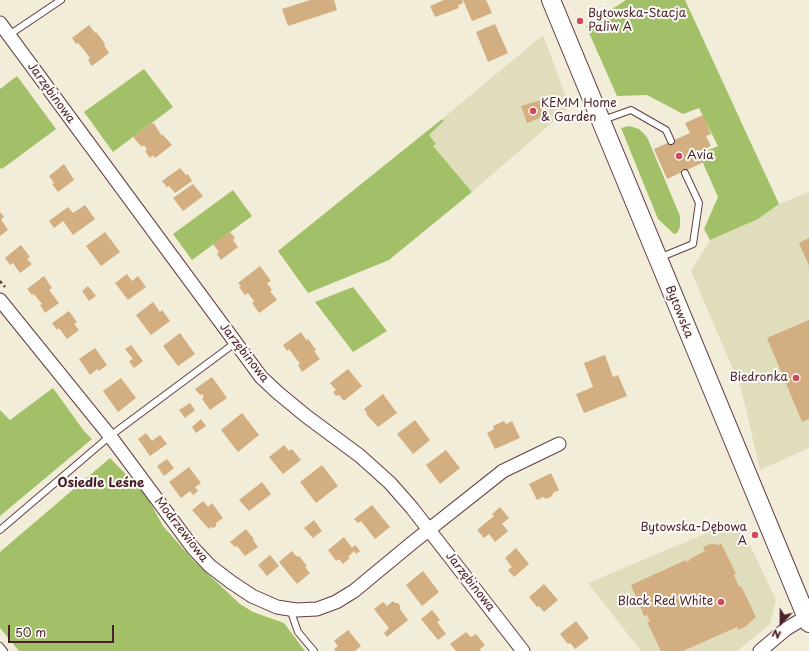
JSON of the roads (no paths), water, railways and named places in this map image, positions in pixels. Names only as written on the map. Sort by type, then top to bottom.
[{"type":"main road","name":"Bytowska","points":[[550,0],[807,620]]},
{"type":"street","name":"Jarzębinowa","points":[[0,23],[235,343],[267,384],[375,468],[390,483],[429,529],[523,651]]},
{"type":"street","name":"Modrzewiowa","points":[[5,297],[193,548],[210,566],[231,582],[252,596],[277,607],[296,610],[317,609],[336,602],[354,591],[429,529],[503,471],[559,444]]},
{"type":"street","points":[[760,651],[786,629],[807,620]]},
{"type":"lane","points":[[9,36],[62,0]]},
{"type":"lane","points":[[601,121],[631,110],[666,130],[671,141]]},
{"type":"lane","points":[[657,258],[693,244],[698,203],[685,173]]},
{"type":"lane","points":[[0,530],[110,436],[235,343]]},
{"type":"lane","points":[[290,609],[298,632],[314,651]]},
{"type":"lane","points":[[0,646],[4,651]]},
{"type":"place","name":"Bytowska-Stacja Paliw A","points":[[580,21]]},
{"type":"place","name":"KEMM Home & Garden","points":[[533,111]]},
{"type":"place","name":"Avia","points":[[679,156]]},
{"type":"place","name":"Biedronka","points":[[796,378]]},
{"type":"place","name":"Bytowska-Dębowa A","points":[[755,535]]},
{"type":"place","name":"Black Red White","points":[[721,602]]},
{"type":"district","name":"Osiedle Leśne","points":[[101,483]]}]
